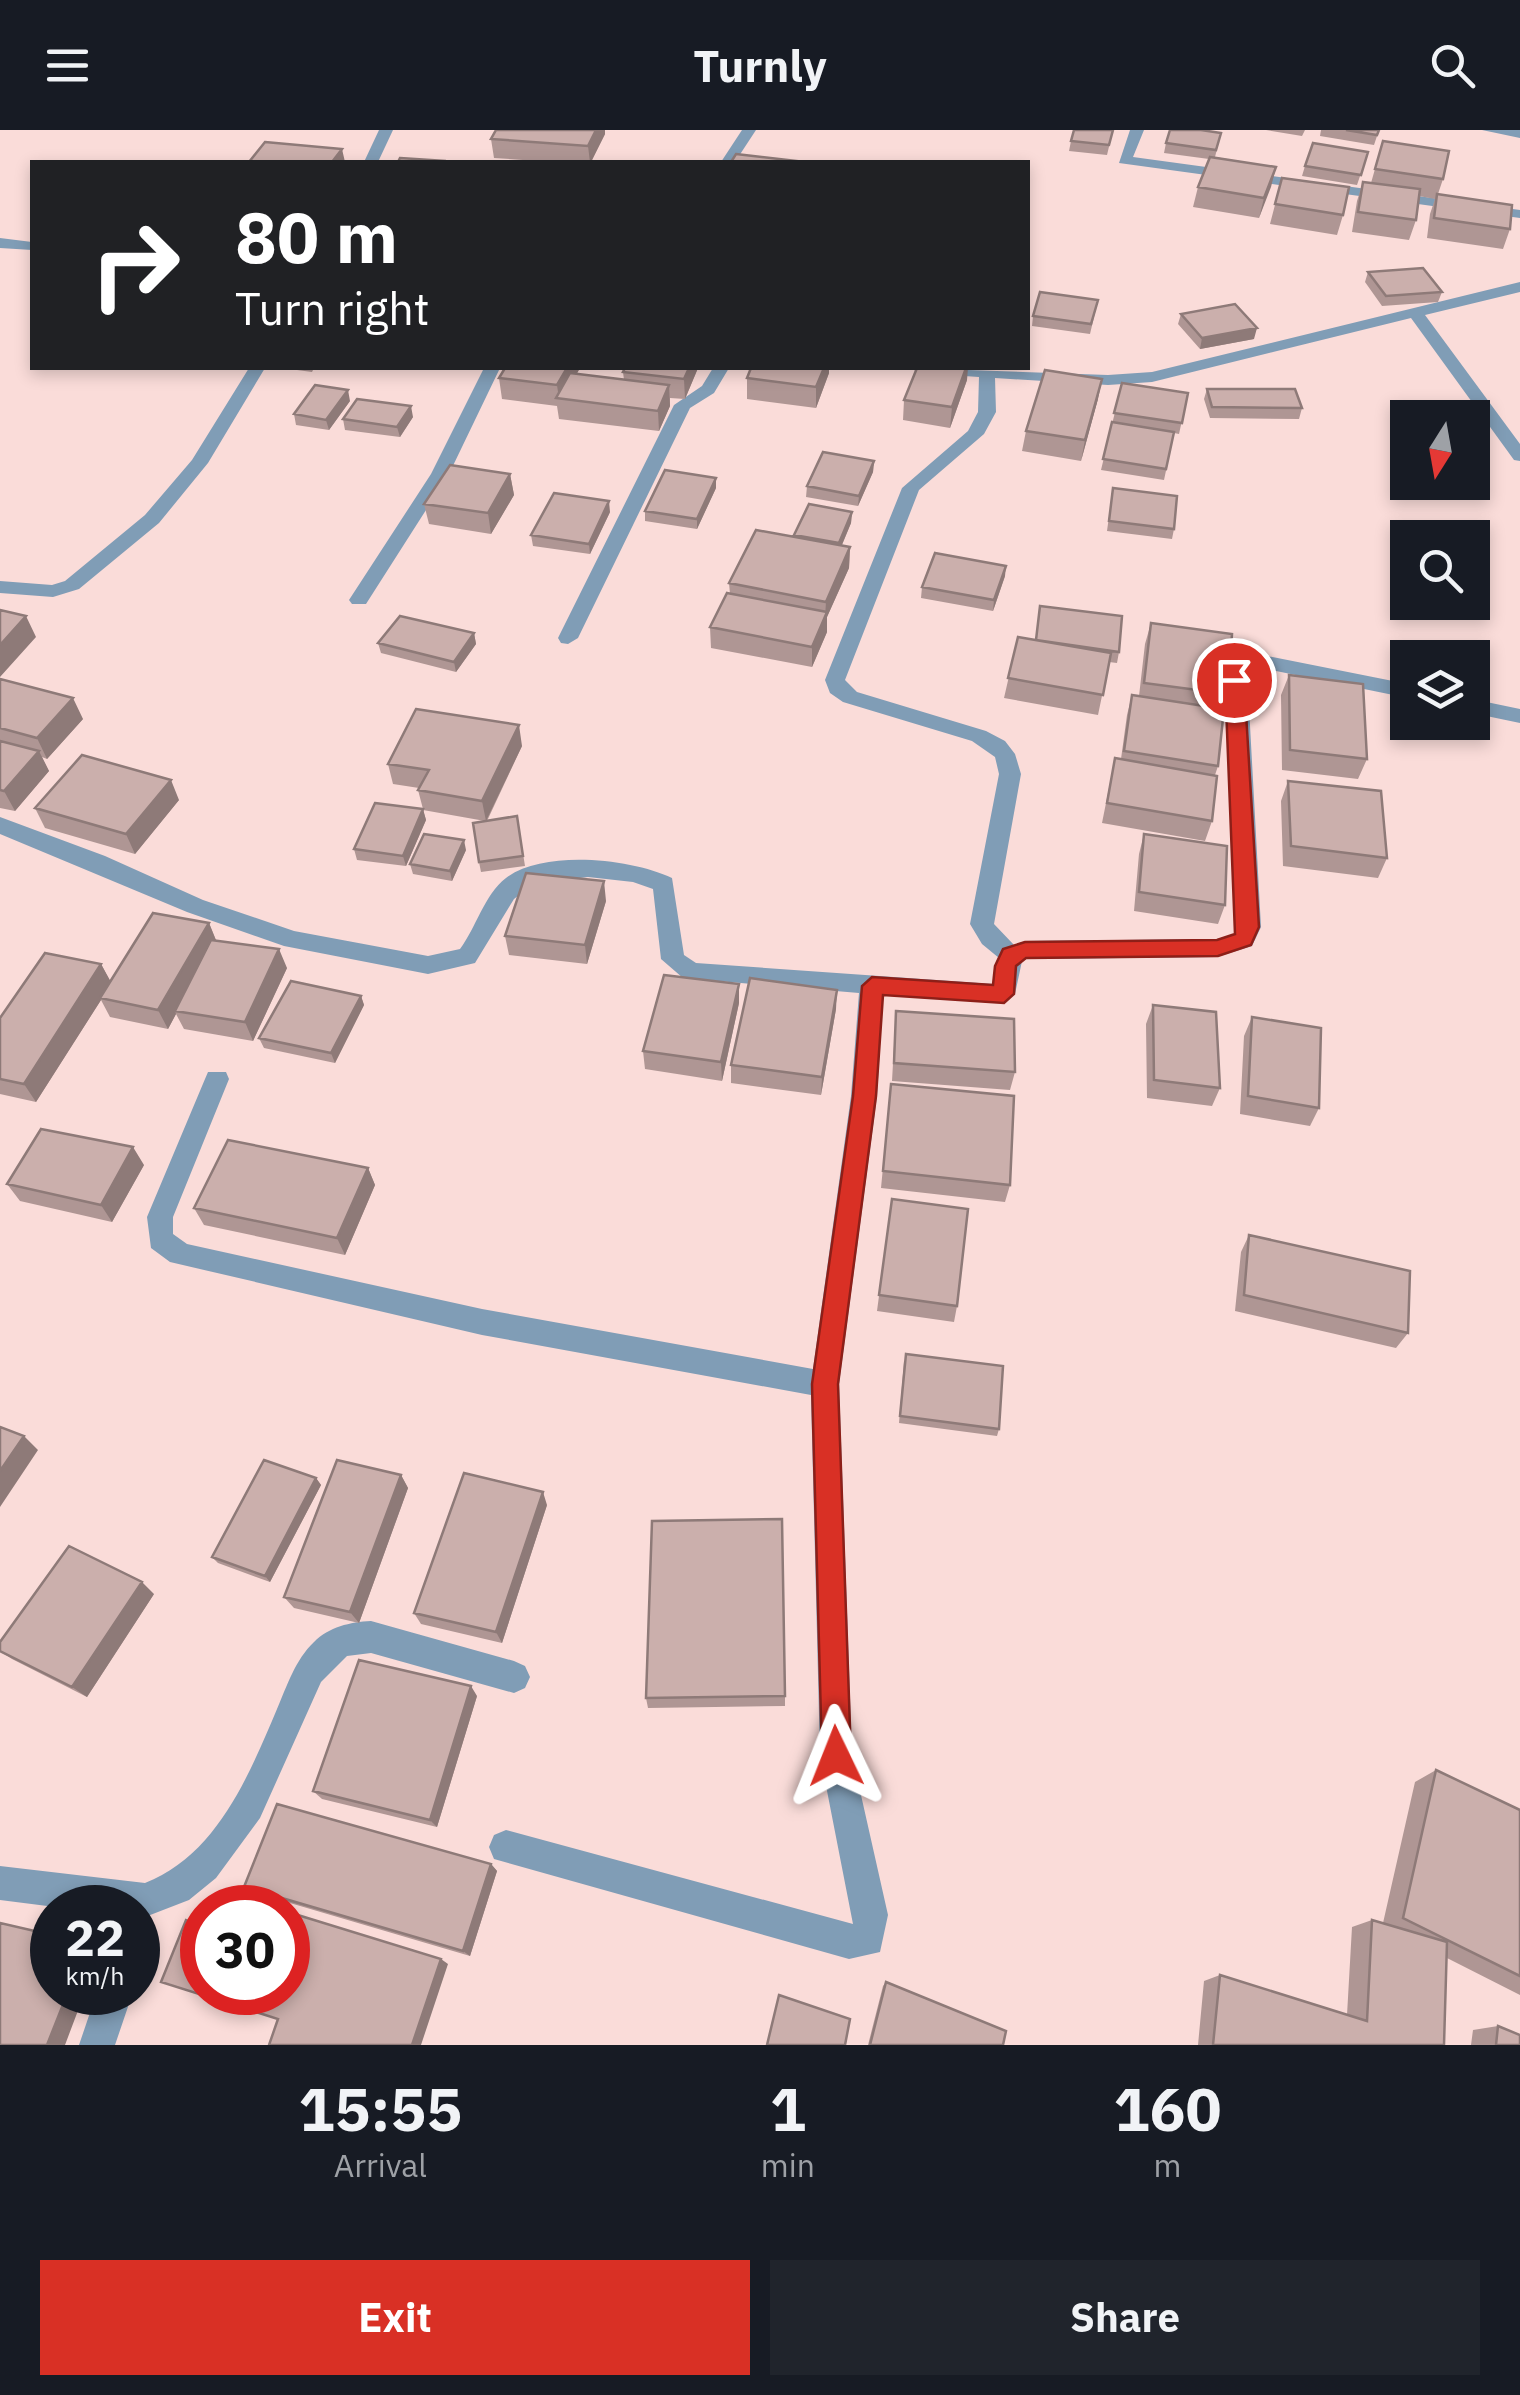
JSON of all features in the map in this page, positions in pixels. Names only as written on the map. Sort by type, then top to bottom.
[{"type":"street","points":[[372,160],[386,130]]},
{"type":"street","points":[[729,160],[748,130]]},
{"type":"street","points":[[1137,130],[1124,160],[1520,214]]},
{"type":"street","points":[[1489,130],[1520,134]]},
{"type":"street","points":[[0,243],[30,246]]},
{"type":"street","points":[[946,370],[1108,380],[1152,377],[1520,287]]},
{"type":"street","points":[[1415,312],[1520,456]]},
{"type":"street","points":[[0,587],[53,592],[72,585],[152,518],[199,463],[256,370]]},
{"type":"street","points":[[359,600],[440,474],[491,370]]},
{"type":"street","points":[[568,638],[682,405],[708,389],[720,370]]},
{"type":"street","points":[[987,373],[987,412],[975,434],[911,488],[835,680],[837,688],[850,696],[979,736],[998,745],[1008,757],[1010,774],[982,924],[990,938],[1011,955]]},
{"type":"street","points":[[1011,955],[1025,950],[1233,947],[1244,940],[1248,927],[1237,667],[1248,659],[1265,660],[1390,687]]},
{"type":"street","points":[[1490,710],[1520,716]]},
{"type":"street","points":[[0,826],[97,862],[195,906],[292,940],[428,966],[467,958],[502,900],[526,876],[543,871],[636,872],[664,884],[674,959],[679,967],[704,975],[1004,994],[1011,955]]},
{"type":"street","points":[[506,1848],[849,1942],[868,1940],[871,1915],[836,1756],[825,1384],[864,1096],[872,986]]},
{"type":"street","points":[[217,1079],[160,1216],[160,1240],[180,1254],[482,1322],[825,1384]]},
{"type":"street","points":[[160,1899],[198,1875],[234,1832],[310,1670],[326,1648],[352,1636],[371,1637],[514,1677]]},
{"type":"street","points":[[0,1883],[30,1889]]},
{"type":"street","points":[[97,2045],[107,2015]]},
{"type":"building","points":[[496,130],[596,130],[588,146],[491,139]]},
{"type":"building","points":[[1074,130],[1113,130],[1109,145],[1071,141]]},
{"type":"building","points":[[1170,130],[1221,133],[1216,150],[1166,143]]},
{"type":"building","points":[[1346,130],[1379,130],[1377,135]]},
{"type":"building","points":[[1383,141],[1449,151],[1443,179],[1375,169]]},
{"type":"building","points":[[265,142],[342,149],[334,160],[251,160]]},
{"type":"building","points":[[1313,143],[1368,152],[1361,175],[1305,166]]},
{"type":"building","points":[[736,154],[788,160],[732,160]]},
{"type":"building","points":[[1210,157],[1276,167],[1264,198],[1198,187]]},
{"type":"building","points":[[1282,178],[1349,187],[1343,215],[1275,204]]},
{"type":"building","points":[[1363,182],[1420,189],[1416,220],[1358,212]]},
{"type":"building","points":[[1437,194],[1512,205],[1510,229],[1434,218]]},
{"type":"building","points":[[1423,268],[1442,292],[1386,296],[1368,272]]},
{"type":"building","points":[[1040,292],[1098,300],[1091,324],[1033,316]]},
{"type":"building","points":[[1235,304],[1257,328],[1202,338],[1181,314]]},
{"type":"building","points":[[504,370],[566,370],[557,385],[499,378]]},
{"type":"building","points":[[624,370],[688,370],[684,379]]},
{"type":"building","points":[[750,370],[823,370],[816,387],[747,378]]},
{"type":"building","points":[[916,370],[965,370],[952,407],[904,400]]},
{"type":"building","points":[[1045,370],[1102,379],[1085,440],[1026,431]]},
{"type":"building","points":[[570,373],[669,385],[658,411],[556,398]]},
{"type":"building","points":[[1122,383],[1188,393],[1182,423],[1114,413]]},
{"type":"building","points":[[315,385],[348,390],[326,420],[294,414]]},
{"type":"building","points":[[1207,389],[1295,389],[1302,408],[1212,407]]},
{"type":"building","points":[[357,399],[411,406],[397,427],[343,419]]},
{"type":"building","points":[[1112,422],[1174,432],[1166,469],[1103,459]]},
{"type":"building","points":[[823,452],[874,461],[859,496],[807,486]]},
{"type":"building","points":[[450,465],[510,474],[488,513],[424,504]]},
{"type":"building","points":[[665,470],[716,478],[697,519],[645,511]]},
{"type":"building","points":[[1113,488],[1177,496],[1174,529],[1109,521]]},
{"type":"building","points":[[554,493],[609,501],[589,544],[531,535]]},
{"type":"building","points":[[809,504],[852,512],[839,543],[794,535]]},
{"type":"building","points":[[756,530],[850,547],[826,602],[729,583]]},
{"type":"building","points":[[935,553],[1006,566],[994,600],[922,587]]},
{"type":"building","points":[[727,593],[827,612],[812,647],[710,627]]},
{"type":"building","points":[[1040,606],[1122,616],[1119,652],[1036,640]]},
{"type":"building","points":[[0,610],[26,616],[0,645]]},
{"type":"building","points":[[400,616],[474,633],[454,662],[378,643]]},
{"type":"building","points":[[1151,623],[1232,634],[1228,694],[1144,683]]},
{"type":"building","points":[[1018,637],[1111,653],[1103,695],[1008,678]]},
{"type":"building","points":[[1289,675],[1363,684],[1367,759],[1290,750]]},
{"type":"building","points":[[0,679],[73,698],[37,738],[0,728]]},
{"type":"building","points":[[1132,695],[1224,709],[1218,766],[1124,751]]},
{"type":"building","points":[[416,709],[519,725],[482,801],[418,790],[429,770],[388,764]]},
{"type":"building","points":[[0,741],[39,751],[4,791],[0,790]]},
{"type":"building","points":[[82,755],[171,780],[126,834],[35,808]]},
{"type":"building","points":[[1115,758],[1217,776],[1212,821],[1107,803]]},
{"type":"building","points":[[1288,781],[1381,791],[1387,858],[1291,846]]},
{"type":"building","points":[[375,803],[423,809],[403,856],[354,849]]},
{"type":"building","points":[[517,816],[523,856],[479,862],[473,823]]},
{"type":"building","points":[[424,834],[464,840],[450,871],[410,864]]},
{"type":"building","points":[[1144,834],[1227,846],[1225,905],[1139,892]]},
{"type":"building","points":[[526,873],[604,881],[585,945],[505,936]]},
{"type":"building","points":[[153,913],[209,923],[158,1010],[100,998]]},
{"type":"building","points":[[211,940],[279,949],[245,1022],[175,1011]]},
{"type":"building","points":[[45,953],[101,964],[24,1084],[0,1079],[0,1018]]},
{"type":"building","points":[[664,975],[739,984],[721,1062],[643,1051]]},
{"type":"building","points":[[750,978],[837,990],[822,1077],[731,1065]]},
{"type":"building","points":[[291,981],[361,996],[331,1053],[259,1038]]},
{"type":"building","points":[[1153,1005],[1216,1012],[1220,1088],[1154,1080]]},
{"type":"building","points":[[896,1011],[1014,1019],[1015,1072],[894,1063]]},
{"type":"building","points":[[1252,1017],[1321,1028],[1319,1108],[1248,1096]]},
{"type":"building","points":[[891,1084],[1014,1096],[1010,1185],[883,1171]]},
{"type":"building","points":[[41,1129],[133,1147],[101,1205],[7,1184]]},
{"type":"building","points":[[228,1140],[368,1168],[337,1238],[194,1208]]},
{"type":"building","points":[[892,1199],[968,1209],[957,1306],[879,1295]]},
{"type":"building","points":[[1249,1235],[1410,1271],[1408,1333],[1244,1295]]},
{"type":"building","points":[[906,1354],[1003,1366],[999,1429],[900,1416]]},
{"type":"building","points":[[0,1427],[24,1436],[0,1471]]},
{"type":"building","points":[[264,1460],[316,1478],[265,1576],[212,1557]]},
{"type":"building","points":[[337,1460],[401,1475],[350,1612],[284,1597]]},
{"type":"building","points":[[464,1473],[543,1492],[496,1632],[414,1613]]},
{"type":"building","points":[[782,1519],[785,1696],[646,1698],[652,1521]]},
{"type":"building","points":[[69,1546],[142,1582],[72,1687],[0,1651],[0,1642]]},
{"type":"building","points":[[359,1660],[471,1686],[430,1820],[313,1791]]},
{"type":"building","points":[[1436,1770],[1520,1810],[1520,1976],[1403,1918]]},
{"type":"building","points":[[277,1804],[491,1864],[463,1951],[310,1906],[310,1885],[245,1885]]},
{"type":"building","points":[[310,1919],[441,1959],[412,2045],[269,2045],[278,2019],[265,2015],[310,2015]]},
{"type":"building","points":[[1372,1920],[1447,1942],[1444,2045],[1213,2045],[1220,1975],[1367,2021]]},
{"type":"building","points":[[0,1923],[30,1930],[30,2015],[59,2015],[47,2045],[0,2045]]},
{"type":"building","points":[[180,1935],[180,1988],[161,1982]]},
{"type":"building","points":[[886,1982],[1006,2031],[1003,2045],[870,2045]]},
{"type":"building","points":[[779,1995],[850,2019],[845,2045],[767,2045]]},
{"type":"building","points":[[1498,2026],[1520,2035],[1520,2045],[1496,2045]]},
{"type":"route","points":[[836,1756],[825,1384],[864,1096],[872,986],[1004,994],[1005,966],[1011,955],[1025,950],[1218,948],[1233,947],[1244,940],[1248,927],[1234,680]]}]
